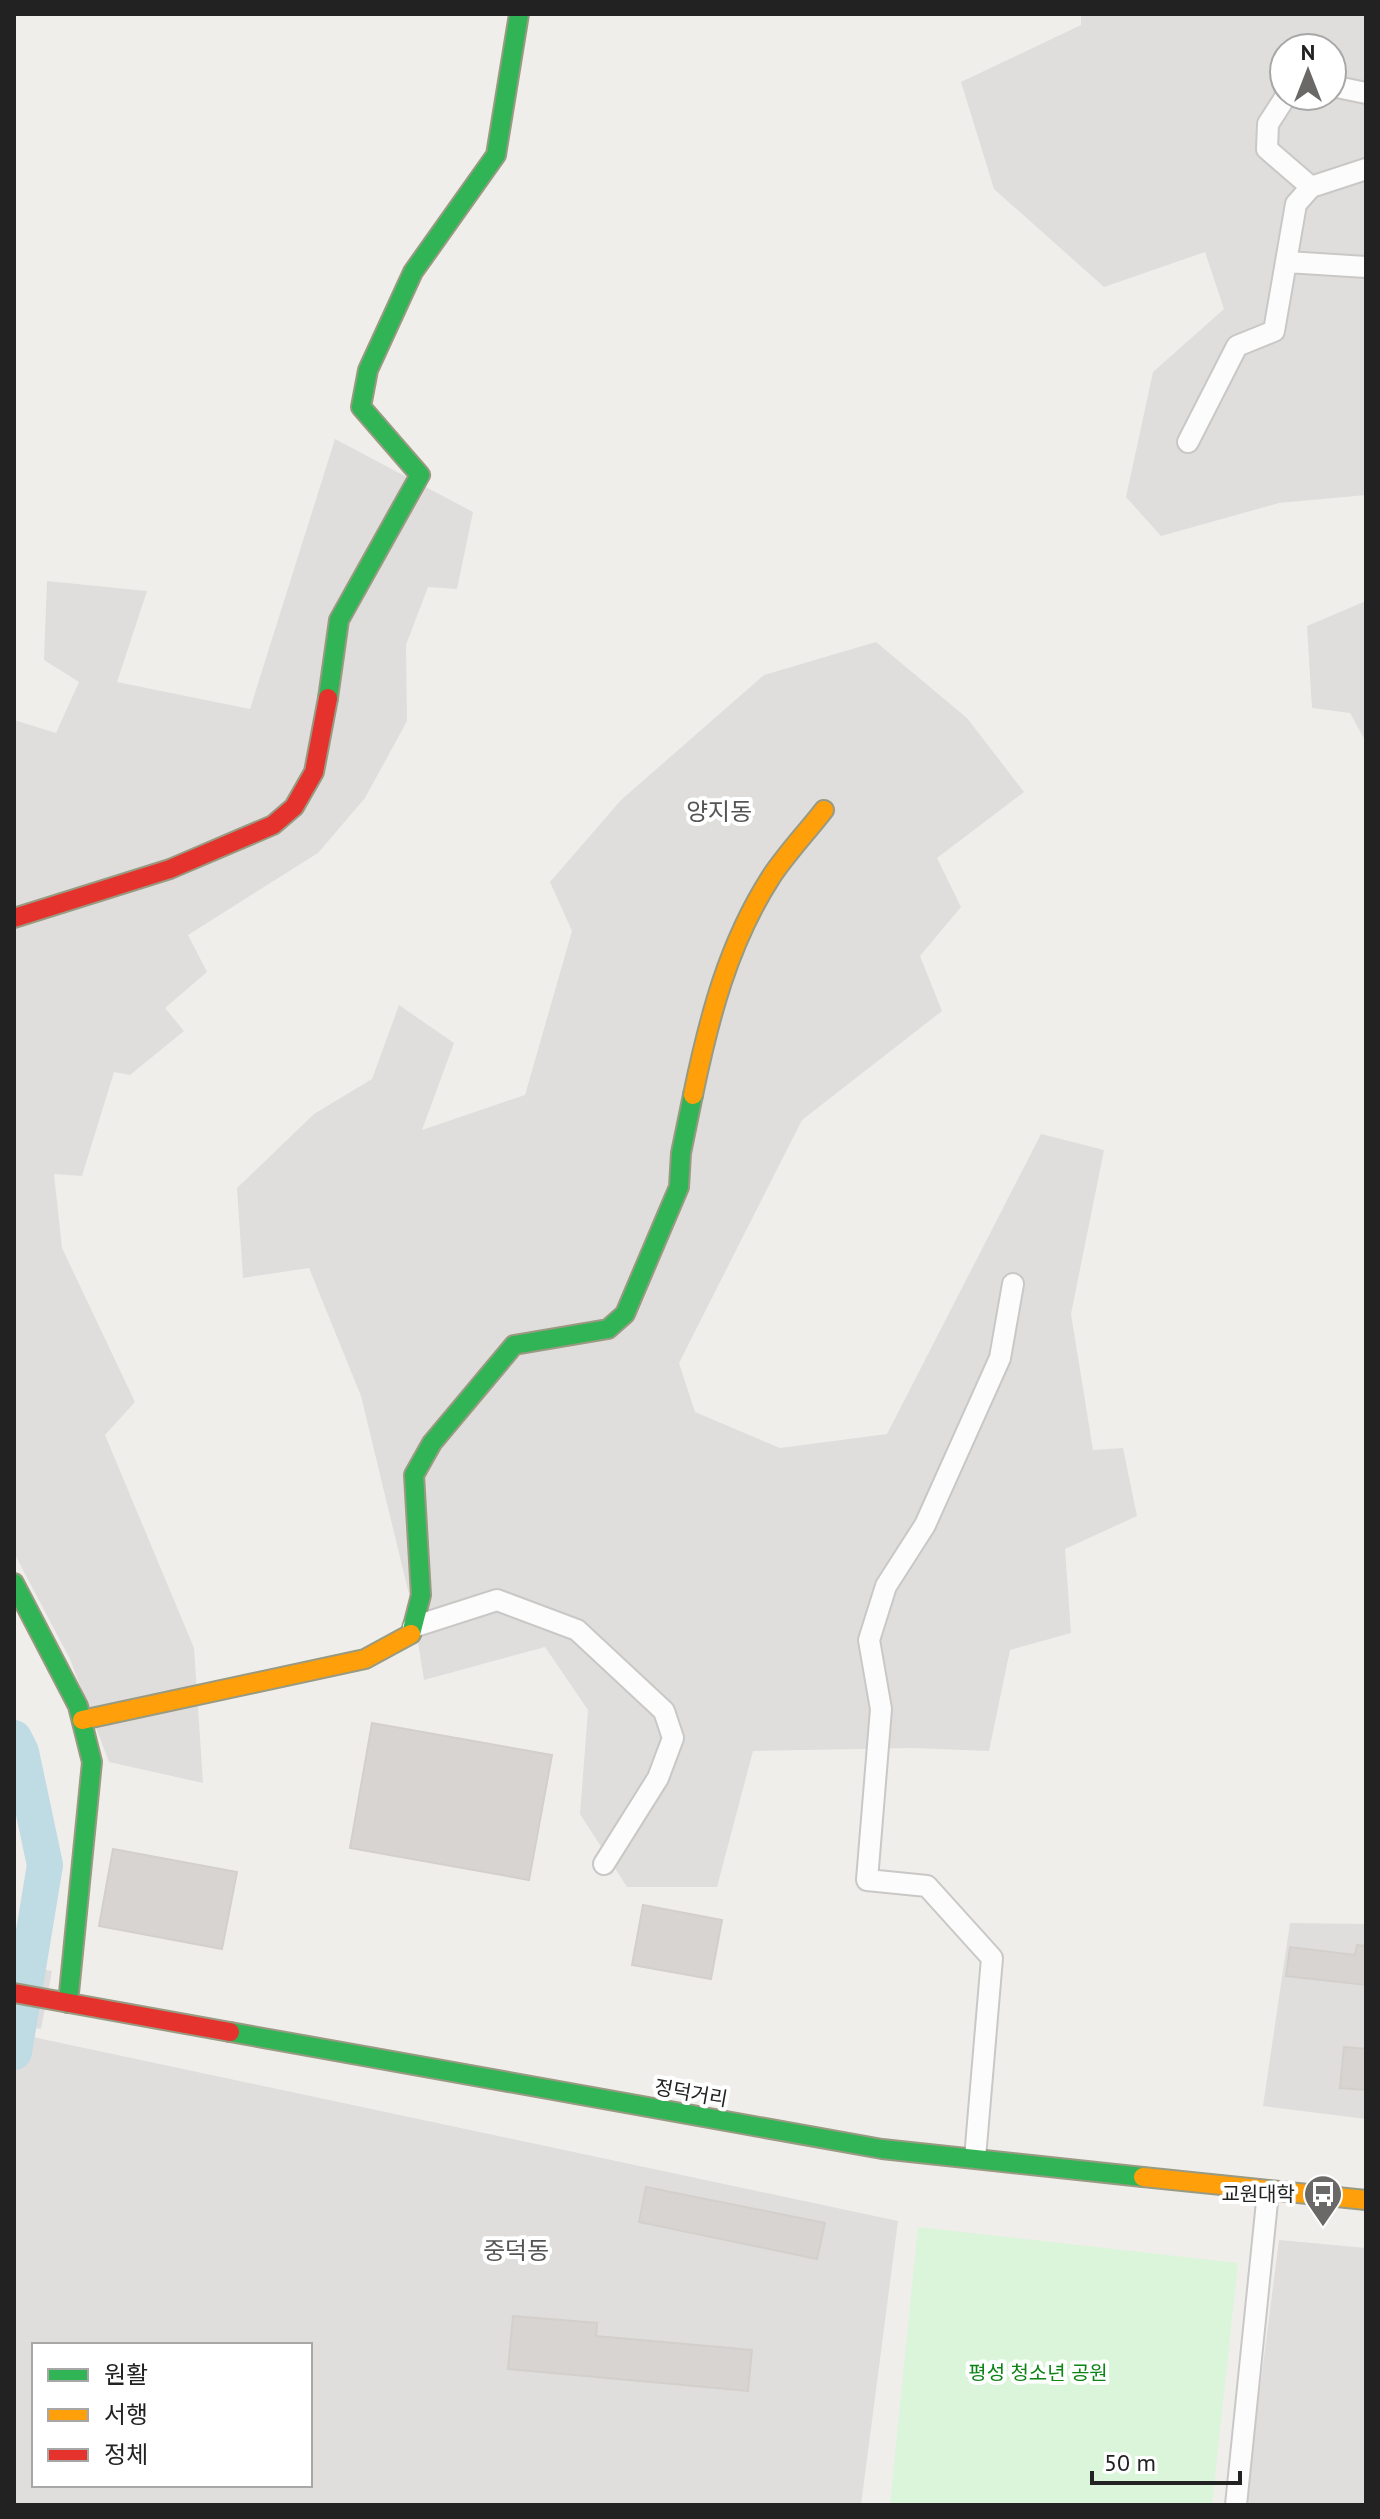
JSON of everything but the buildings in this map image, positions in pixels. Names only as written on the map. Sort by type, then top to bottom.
[{"type":"street","points":[[14,918],[170,869],[273,825],[294,807],[314,772],[339,620],[420,475],[361,407],[368,370],[413,272],[496,155],[519,14]]},
{"type":"street","points":[[1276,112],[1268,124],[1267,149],[1311,187]]},
{"type":"street","points":[[1188,442],[1237,346],[1274,331],[1296,204],[1311,187],[1366,169]]},
{"type":"street","points":[[1287,262],[1366,267]]},
{"type":"street","points":[[82,1720],[365,1659],[410,1637],[421,1595],[414,1475],[432,1443],[514,1345],[608,1329],[625,1314],[679,1187],[681,1153],[708,1023],[727,963],[771,877],[824,810]]},
{"type":"street","points":[[975,2158],[992,1958],[927,1886],[867,1880],[881,1709],[869,1640],[886,1586],[925,1525],[1000,1358],[1013,1284]]},
{"type":"street","points":[[14,1583],[78,1706],[92,1762],[68,2003]]},
{"type":"street","points":[[413,1627],[497,1600],[532,1611],[577,1630],[664,1711],[673,1738],[658,1778],[604,1864]]},
{"type":"street","name":"정덕거리","points":[[14,1993],[882,2149],[1366,2200]]},
{"type":"street","points":[[1236,2505],[1268,2192]]},
{"type":"shaded area","points":[[1081,14],[1366,14],[1366,495],[1279,503],[1161,536],[1126,497],[1153,372],[1224,309],[1205,252],[1104,287],[994,189],[961,82],[1081,25]]},
{"type":"shaded area","points":[[335,439],[473,512],[457,589],[428,587],[406,645],[407,721],[365,798],[318,853],[188,935],[207,972],[165,1008],[184,1031],[130,1075],[114,1072],[82,1176],[54,1174],[62,1248],[135,1402],[105,1435],[194,1648],[203,1783],[109,1762],[70,1659],[14,1553],[14,720],[56,733],[79,682],[44,660],[47,581],[147,591],[117,682],[250,709]]},
{"type":"shaded area","points":[[1366,601],[1366,742],[1350,713],[1312,708],[1307,626]]},
{"type":"shaded area","points":[[876,642],[967,718],[1024,792],[937,858],[961,907],[920,956],[942,1011],[802,1120],[679,1363],[695,1412],[780,1448],[887,1434],[1041,1134],[1104,1150],[1071,1314],[1093,1450],[1123,1448],[1137,1516],[1065,1549],[1071,1633],[1010,1650],[989,1751],[912,1748],[753,1751],[717,1887],[627,1887],[580,1814],[588,1710],[545,1647],[424,1680],[413,1611],[361,1396],[309,1268],[243,1278],[237,1188],[314,1114],[372,1079],[399,1005],[454,1043],[422,1130],[525,1095],[572,931],[550,882],[621,800],[764,675]]},
{"type":"shaded area","points":[[1290,1923],[1366,1924],[1366,2119],[1263,2106]]},
{"type":"shaded area","points":[[14,2033],[898,2221],[861,2505],[14,2505]]},
{"type":"shaded area","points":[[1279,2240],[1366,2248],[1366,2505],[1245,2505]]},
{"type":"green space","name":"평성 청소년 공원","points":[[918,2227],[1238,2263],[1212,2505],[890,2505]]},
{"type":"pier","points":[[14,1964],[52,1971],[41,2029],[14,2024]]},
{"type":"waterway","points":[[14,1738],[21,1752],[45,1865],[14,2052]]},
{"type":"traffic: fast","points":[[328,698],[339,620],[420,475],[361,407],[368,370],[413,272],[496,155],[519,14]]},
{"type":"traffic: fast","points":[[411,1634],[421,1595],[414,1475],[432,1443],[514,1345],[608,1329],[625,1314],[679,1187],[681,1153],[693,1095]]},
{"type":"traffic: fast","points":[[14,1583],[78,1706],[92,1762],[68,2003]]},
{"type":"traffic: fast","points":[[230,2032],[882,2149],[1143,2177]]},
{"type":"traffic: slow","points":[[693,1095],[713,1010],[743,928],[771,877],[824,810]]},
{"type":"traffic: slow","points":[[82,1720],[365,1659],[411,1634]]},
{"type":"traffic: slow","points":[[1143,2177],[1366,2200]]},
{"type":"traffic: jam","points":[[14,918],[170,869],[273,825],[294,807],[314,772],[328,698]]},
{"type":"traffic: jam","points":[[14,1993],[230,2032]]},
{"type":"place","name":"교원대학","points":[[1323,2228]]},
{"type":"district","name":"양지동","points":[[719,812]]},
{"type":"district","name":"중덕동","points":[[516,2251]]}]
